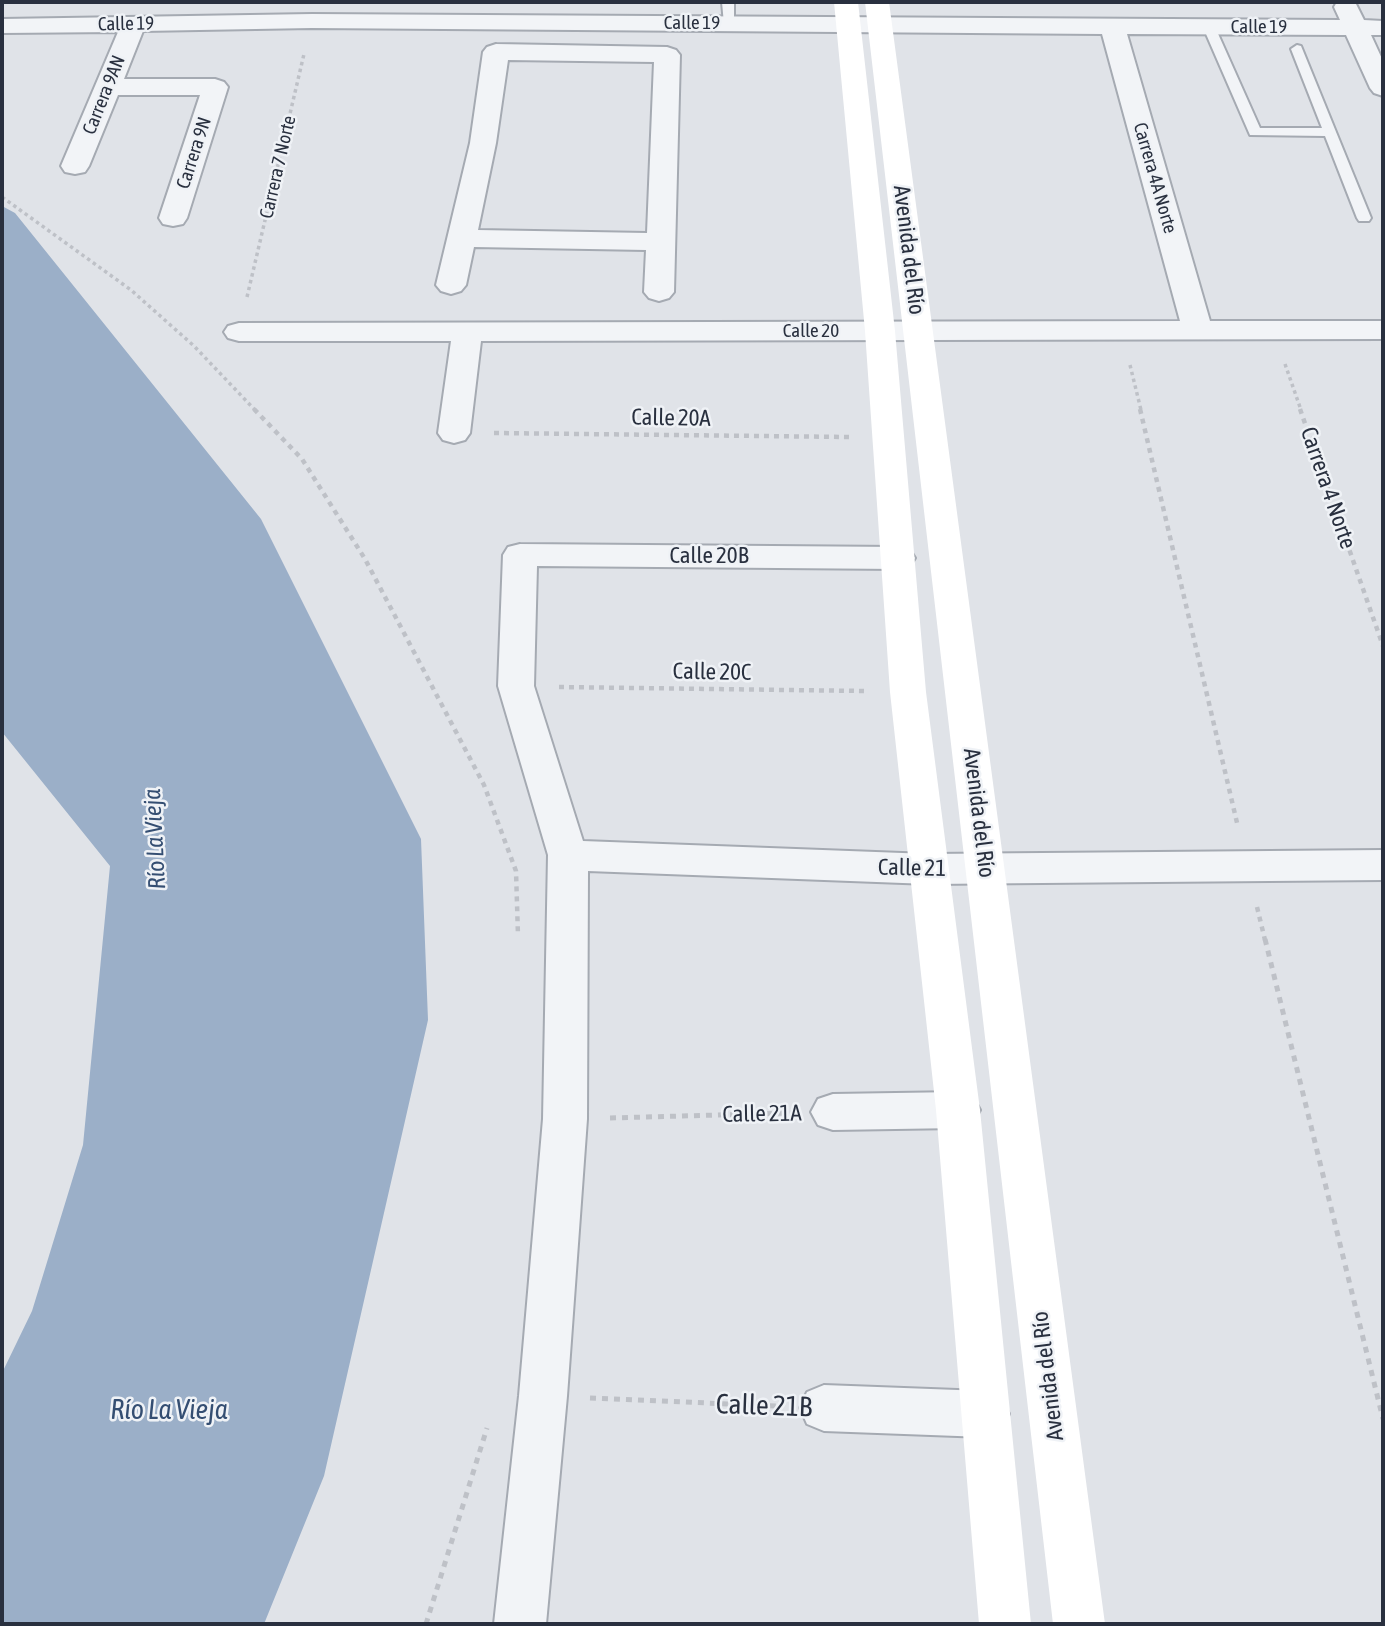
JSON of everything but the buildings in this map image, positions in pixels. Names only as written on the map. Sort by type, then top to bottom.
[{"type":"street","name":"Carrera 4A Norte","points":[[1129,2],[1124,26],[1198,331]]},
{"type":"street","points":[[1344,2],[1383,88]]},
{"type":"street","name":"Calle 19","points":[[2,26],[312,21],[436,12],[606,23],[729,13],[878,13],[1124,26],[1383,28]]},
{"type":"street","name":"Avenida del Río","points":[[847,13],[986,869],[1079,1624]]},
{"type":"street","name":"Avenida del Río","points":[[878,13],[900,331],[888,438],[908,692],[958,1110],[984,1415],[1006,1624]]},
{"type":"street","points":[[605,54],[606,23]]},
{"type":"street","name":"Carrera 9AN","points":[[75,166],[134,24]]},
{"type":"street","points":[[451,285],[483,143],[496,52],[667,55],[659,292]]},
{"type":"street","name":"Carrera 9N","points":[[106,87],[215,87],[173,218]]},
{"type":"street","points":[[463,238],[661,242]]},
{"type":"street","name":"Calle 20","points":[[239,332],[1383,330]]},
{"type":"street","points":[[454,433],[467,331]]},
{"type":"street","name":"Calle 20B","points":[[516,686],[520,555],[898,558]]},
{"type":"street","points":[[516,686],[568,855],[565,1119],[543,1396],[520,1624]]},
{"type":"street","name":"Calle 21","points":[[568,855],[929,869],[1383,866]]},
{"type":"street","name":"Calle 21A","points":[[833,1112],[958,1110]]},
{"type":"street","name":"Calle 21B","points":[[824,1408],[984,1415]]},
{"type":"lane","points":[[1209,27],[1255,132],[1330,132]]},
{"type":"lane","points":[[1297,49],[1364,218]]},
{"type":"path","name":"Carrera 7 Norte","points":[[239,332],[312,21]]},
{"type":"path","points":[[2,197],[140,298],[194,346],[302,459],[365,559],[484,785],[516,871],[519,946]]},
{"type":"path","name":"Carrera 4 Norte","points":[[1273,330],[1383,646]]},
{"type":"path","name":"Calle 20A","points":[[454,433],[888,438]]},
{"type":"path","name":"Calle 20C","points":[[516,686],[908,692]]},
{"type":"path","name":"Calle 21A","points":[[565,1119],[833,1112]]},
{"type":"path","name":"Calle 21B","points":[[543,1396],[824,1408]]},
{"type":"path","points":[[426,1624],[488,1425]]},
{"type":"water","name":"Río La Vieja","points":[[2,206],[15,213],[261,519],[421,839],[428,1020],[324,1476],[264,1624],[2,1624],[2,1373],[32,1311],[83,1145],[110,866],[2,732]]}]
